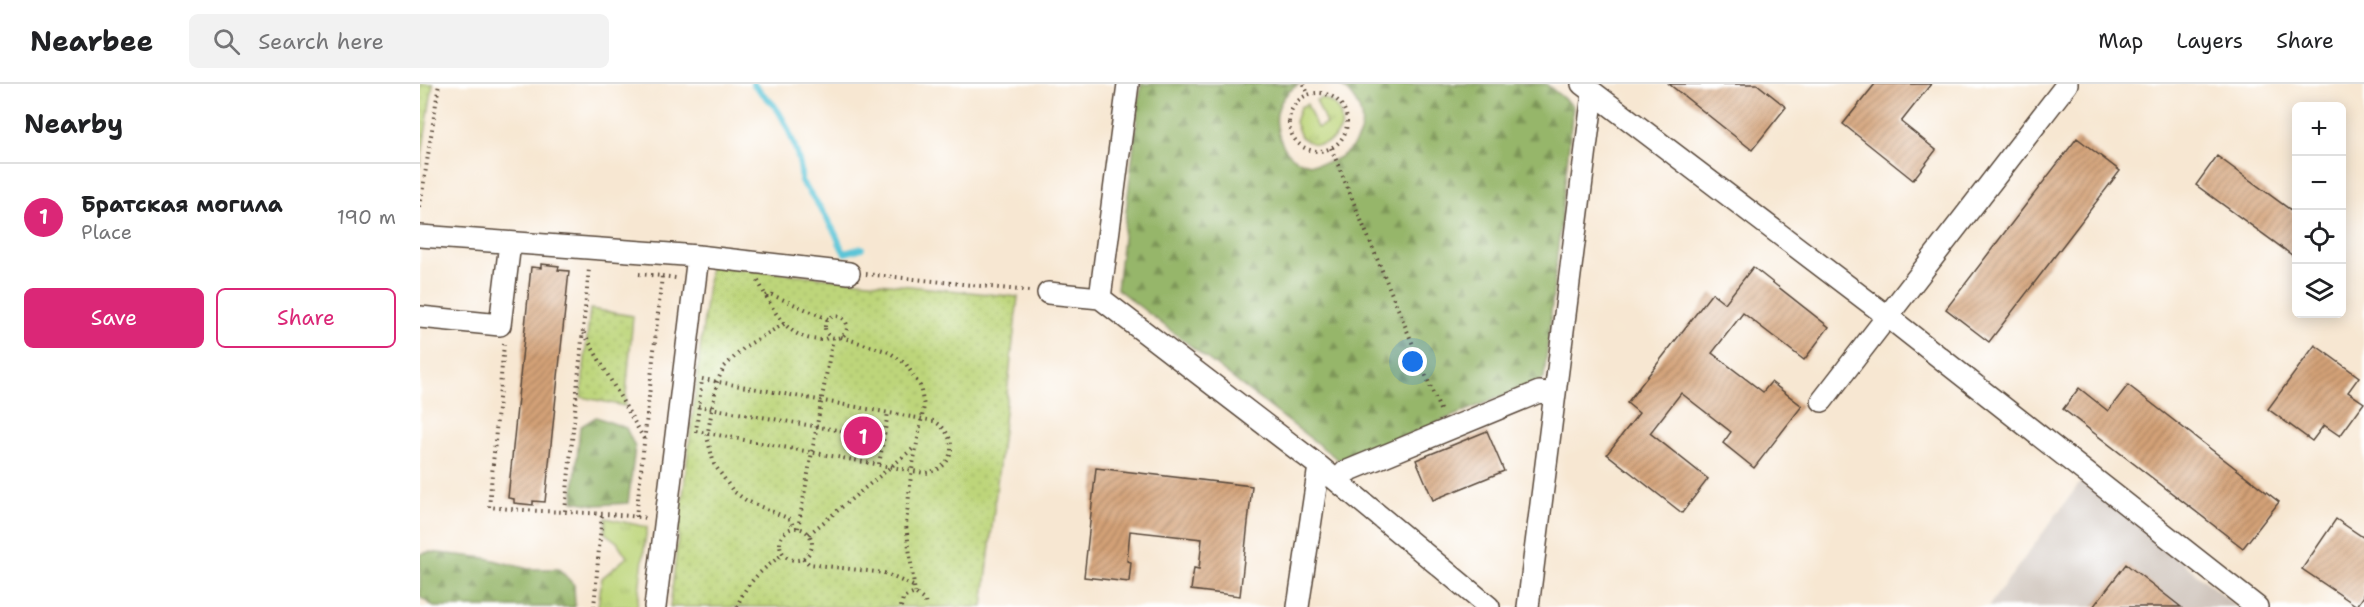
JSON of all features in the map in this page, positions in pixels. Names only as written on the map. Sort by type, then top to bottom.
[{"type":"street","points":[[1100,298],[1128,84]]},
{"type":"street","points":[[1822,401],[2067,84]]},
{"type":"street","points":[[1587,88],[1887,316],[2257,607]]},
{"type":"street","points":[[1528,607],[1555,394],[1587,88]]},
{"type":"street","points":[[420,236],[698,256],[849,273]]},
{"type":"street","points":[[420,317],[500,325],[510,243]]},
{"type":"street","points":[[655,607],[666,520],[689,405],[698,256]]},
{"type":"street","points":[[1048,293],[1100,298],[1319,466],[1489,607]]},
{"type":"street","points":[[1338,482],[1345,472],[1539,392],[1555,394]]},
{"type":"street","points":[[1298,607],[1319,466]]},
{"type":"path","points":[[420,207],[439,84]]},
{"type":"path","points":[[1304,84],[1308,94]]},
{"type":"path","points":[[1323,93],[1333,96],[1341,102],[1346,111],[1348,121],[1346,131],[1341,140],[1331,148],[1314,151],[1304,147],[1291,132],[1289,122],[1291,112],[1296,103],[1308,94],[1323,93]]},
{"type":"path","points":[[1331,148],[1448,429]]},
{"type":"path","points":[[746,261],[784,324],[804,337],[824,340],[841,337],[889,352],[906,364],[920,386],[924,398],[922,419],[912,470],[906,525],[915,593],[925,601],[926,607]]},
{"type":"path","points":[[580,265],[600,270]]},
{"type":"path","points":[[566,511],[589,269]]},
{"type":"path","points":[[631,273],[662,276],[636,517]]},
{"type":"path","points":[[849,273],[1048,293]]},
{"type":"path","points":[[766,296],[770,294],[828,319],[838,316],[846,321],[846,332],[841,337]]},
{"type":"path","points":[[796,528],[817,426],[831,337],[824,328],[828,319]]},
{"type":"path","points":[[784,324],[734,355],[724,367],[717,382],[707,433],[708,447],[714,464],[727,484],[747,501],[790,519],[796,528],[809,534],[812,542],[811,549],[803,558],[791,559],[783,554],[779,545],[783,533],[796,528]]},
{"type":"path","points":[[500,325],[505,346],[489,507],[666,520]]},
{"type":"path","points":[[583,331],[644,440]]},
{"type":"path","points":[[702,379],[934,421],[946,430],[950,438],[950,455],[939,469],[924,472],[696,431],[689,405],[702,379]]},
{"type":"path","points":[[689,405],[712,407],[849,432]]},
{"type":"path","points":[[879,464],[888,413]]},
{"type":"path","points":[[809,534],[917,446]]},
{"type":"path","points":[[594,607],[602,514]]},
{"type":"path","points":[[737,607],[756,575],[783,554]]},
{"type":"path","points":[[803,558],[809,564],[884,573],[914,586]]},
{"type":"path","points":[[901,607],[903,598],[915,593]]},
{"type":"shaded area","points":[[2082,480],[2237,607],[1988,607]]},
{"type":"green space","points":[[420,84],[433,84],[420,167]]},
{"type":"green space","points":[[1141,84],[1299,84],[1281,102],[1276,119],[1277,126],[1286,150],[1302,162],[1321,164],[1340,157],[1354,144],[1361,126],[1358,106],[1339,84],[1546,84],[1573,106],[1544,379],[1341,462],[1117,289]]},
{"type":"green space","points":[[1322,98],[1332,103],[1338,110],[1341,129],[1333,139],[1318,144],[1301,137],[1295,122],[1300,107],[1307,104],[1317,128],[1326,124],[1316,100]]},
{"type":"green space","points":[[710,266],[1018,297],[983,607],[670,607]]},
{"type":"green space","points":[[590,309],[633,316],[625,406],[581,397]]},
{"type":"green space","points":[[596,417],[626,428],[635,447],[628,503],[596,505],[573,501],[580,427]]},
{"type":"green space","points":[[606,518],[647,527],[637,607],[598,607],[602,578],[627,557],[617,542],[605,533]]},
{"type":"green space","points":[[429,552],[486,558],[528,569],[559,569],[574,585],[575,607],[434,607],[420,597],[420,554]]},
{"type":"building","points":[[1669,84],[1757,84],[1786,107],[1752,150]]},
{"type":"building","points":[[1875,84],[1931,84],[1901,122],[1936,150],[1913,180],[1843,124]]},
{"type":"building","points":[[2077,138],[2120,171],[1989,342],[1946,309]]},
{"type":"building","points":[[2217,156],[2292,211],[2292,255],[2196,185]]},
{"type":"building","points":[[541,264],[559,266],[558,270],[569,271],[545,502],[533,501],[533,505],[514,503],[514,499],[508,498],[531,267],[541,268]]},
{"type":"building","points":[[1753,267],[1829,327],[1804,360],[1743,313],[1712,353],[1763,392],[1771,382],[1802,406],[1754,468],[1723,443],[1731,432],[1681,393],[1650,433],[1708,479],[1682,513],[1607,454],[1639,413],[1627,403],[1712,293],[1725,303]]},
{"type":"building","points":[[2315,345],[2359,377],[2348,392],[2364,403],[2340,436],[2324,425],[2312,441],[2268,409]]},
{"type":"building","points":[[2128,385],[2279,502],[2243,548],[2063,409],[2079,388],[2108,411]]},
{"type":"building","points":[[1487,431],[1504,471],[1433,500],[1416,460]]},
{"type":"building","points":[[1096,468],[1252,486],[1240,596],[1191,590],[1194,568],[1199,569],[1202,539],[1130,531],[1127,561],[1131,562],[1129,582],[1084,577]]},
{"type":"building","points":[[2336,519],[2364,538],[2364,596],[2357,606],[2302,569]]},
{"type":"building","points":[[2126,564],[2181,607],[2093,607]]},
{"type":"waterway","points":[[753,84],[774,105],[784,120],[793,141],[801,181],[815,199],[843,250],[845,253],[862,248]]},
{"type":"place","name":"Братская могила","points":[[863,436]]}]
